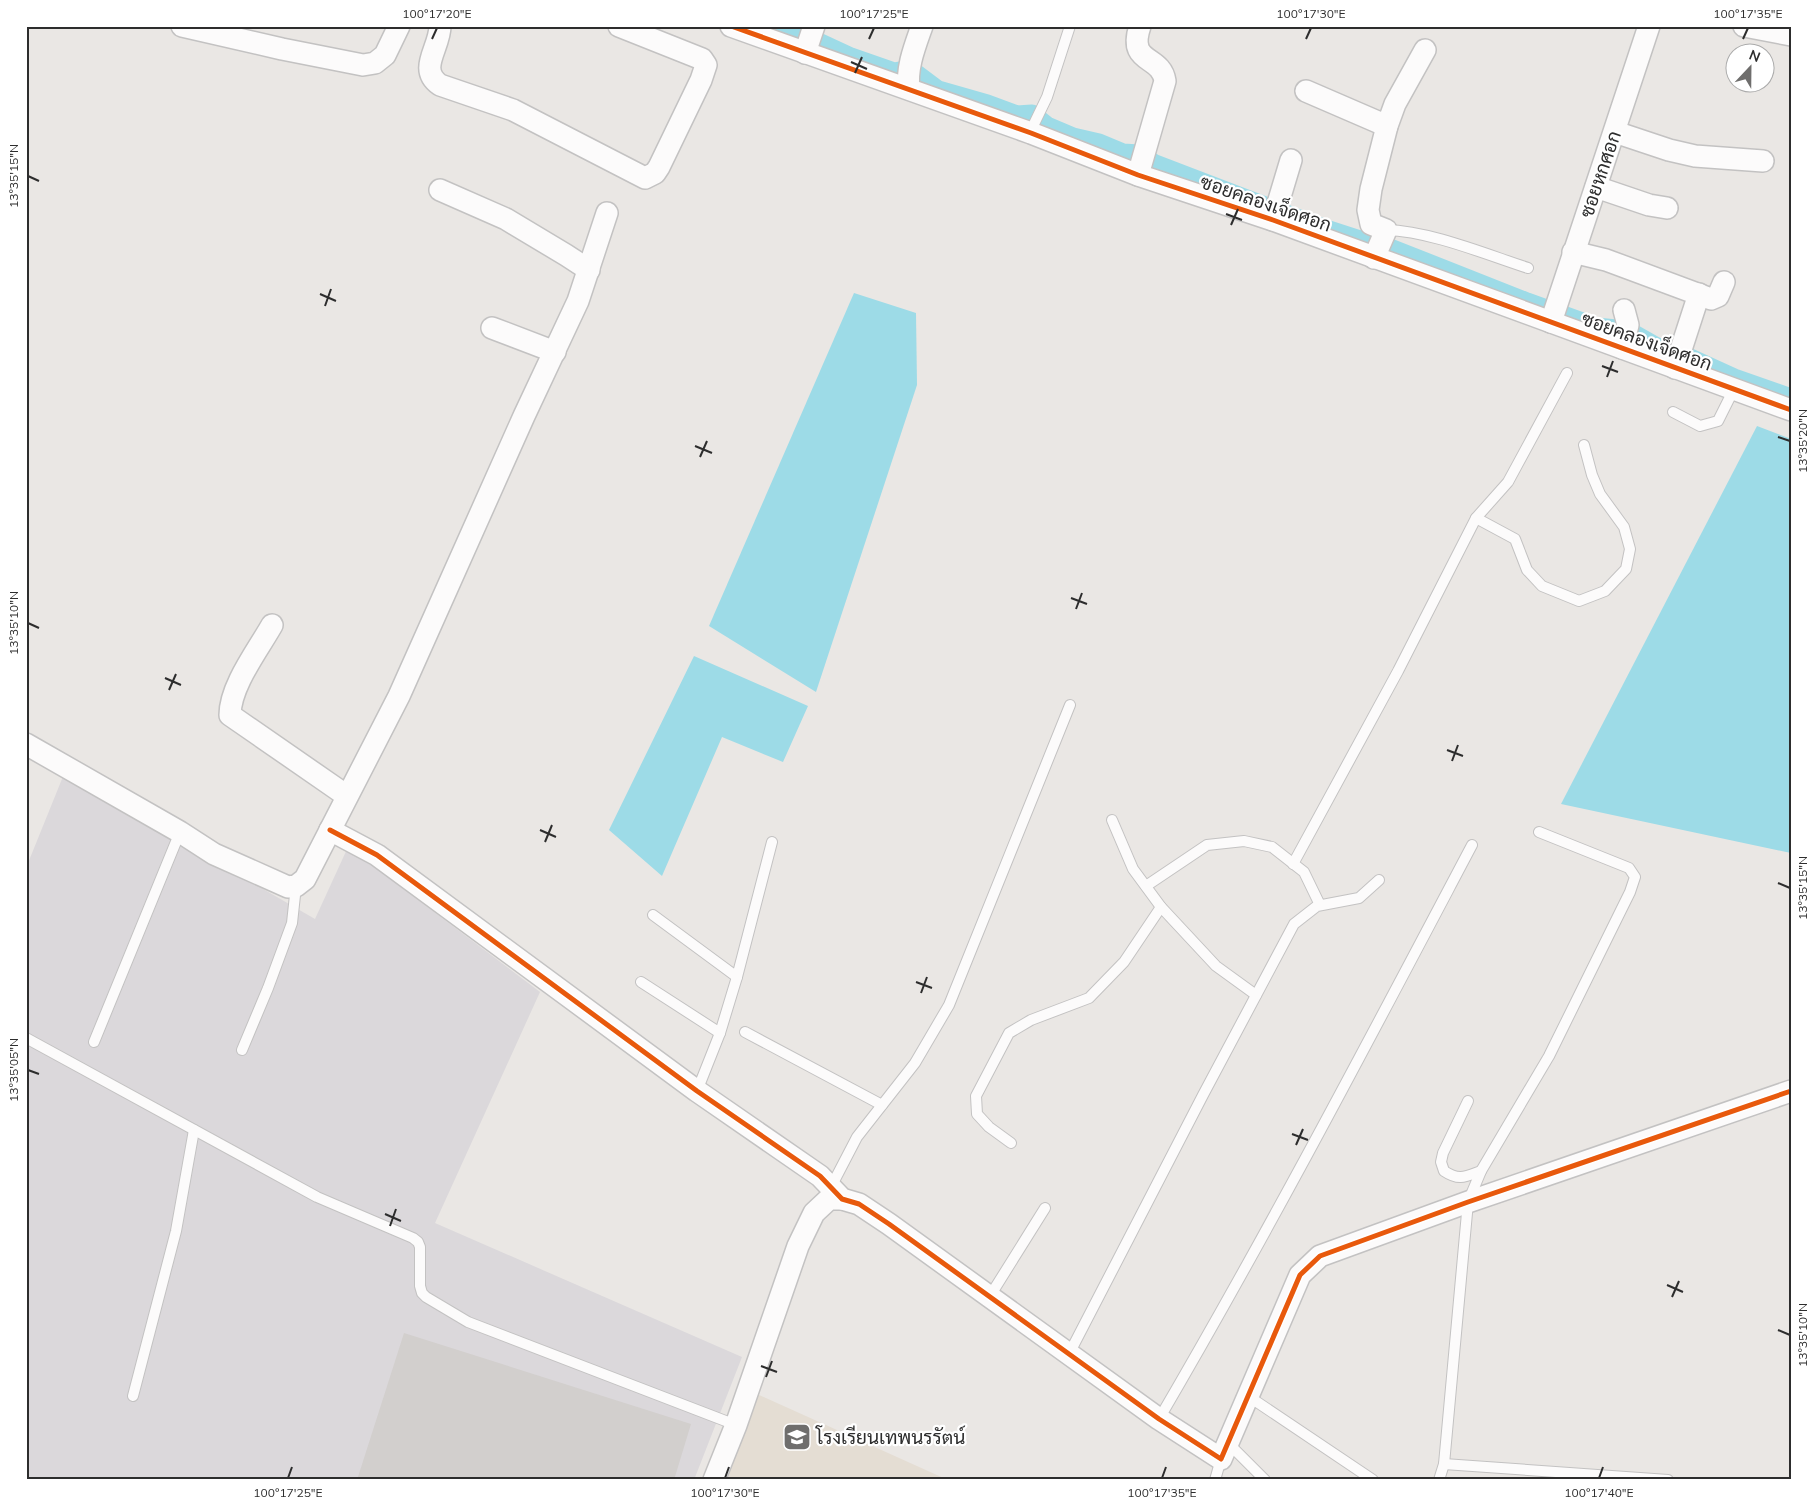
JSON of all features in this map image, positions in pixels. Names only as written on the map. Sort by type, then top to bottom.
[{"type":"street","points":[[182,26],[282,49],[363,64],[376,63],[385,55],[399,26]]},
{"type":"street","points":[[440,26],[428,70],[432,79],[440,84],[513,110],[644,178],[655,173],[659,166],[701,80],[706,65],[702,59],[619,26]]},
{"type":"street","name":"ซอยคลองเจ็ดศอก","points":[[731,26],[809,41],[908,84],[1139,168],[1272,220],[1380,244],[1552,322],[1625,330],[1679,356],[1734,389],[1791,410]]},
{"type":"street","points":[[908,84],[914,49],[922,26]]},
{"type":"street","points":[[1139,168],[1165,81],[1164,74],[1141,54],[1136,46],[1140,26]]},
{"type":"street","name":"ซอยหกศอก","points":[[1552,322],[1589,256],[1629,137],[1650,26]]},
{"type":"street","points":[[1747,27],[1791,35]]},
{"type":"street","points":[[1380,244],[1371,224],[1368,210],[1371,189],[1386,126],[1395,104],[1425,50]]},
{"type":"street","points":[[1306,92],[1386,126]]},
{"type":"street","points":[[1629,137],[1695,156],[1763,161]]},
{"type":"street","points":[[1272,220],[1291,160]]},
{"type":"street","points":[[440,190],[506,220],[589,270]]},
{"type":"street","points":[[1610,192],[1667,208]]},
{"type":"street","points":[[26,744],[180,832],[214,854],[288,887],[296,886],[305,879],[399,696],[524,416],[555,352],[578,301],[607,213]]},
{"type":"street","points":[[1589,256],[1711,299],[1718,296],[1724,282]]},
{"type":"street","points":[[1679,356],[1699,294]]},
{"type":"street","points":[[492,328],[555,352]]},
{"type":"street","points":[[272,625],[239,682],[231,705],[230,715],[347,796]]},
{"type":"street","points":[[330,830],[376,855],[697,1091],[820,1176],[837,1193],[859,1204],[889,1224],[1159,1419],[1224,1451],[1300,1275],[1308,1265],[1320,1256],[1468,1202],[1791,1091]]},
{"type":"street","points":[[714,1480],[736,1425],[798,1246],[814,1213],[837,1193]]},
{"type":"lane","points":[[1032,129],[1047,97],[1070,26]]},
{"type":"lane","points":[[1380,244],[1401,230],[1428,236],[1528,268]]},
{"type":"lane","points":[[1293,864],[1398,671],[1476,518],[1508,482],[1568,373]]},
{"type":"lane","points":[[1674,412],[1700,426],[1718,421],[1734,389]]},
{"type":"lane","points":[[1476,518],[1515,539],[1527,570],[1542,586],[1579,601],[1605,591],[1626,569],[1630,549],[1624,527],[1600,494],[1592,475],[1584,445]]},
{"type":"lane","points":[[837,1193],[857,1137],[915,1063],[949,1004],[1070,705]]},
{"type":"lane","points":[[1112,820],[1133,869],[1161,907],[1216,966],[1256,995]]},
{"type":"lane","points":[[94,1042],[180,832]]},
{"type":"lane","points":[[1439,1480],[1444,1464],[1468,1202],[1481,1171],[1549,1056],[1630,892],[1635,878],[1629,868],[1539,832]]},
{"type":"lane","points":[[1146,886],[1206,845],[1244,841],[1272,846],[1304,872],[1320,905]]},
{"type":"lane","points":[[697,1091],[720,1033],[737,978],[772,842]]},
{"type":"lane","points":[[1159,1419],[1222,1313],[1472,845]]},
{"type":"lane","points":[[1069,1354],[1198,1103],[1294,924],[1320,905],[1359,898],[1379,880]]},
{"type":"lane","points":[[242,1050],[292,923],[296,886]]},
{"type":"lane","points":[[1011,1143],[988,1127],[977,1114],[976,1096],[1009,1033],[1031,1020],[1089,998],[1124,962],[1161,907]]},
{"type":"lane","points":[[653,915],[737,978]]},
{"type":"lane","points":[[640,982],[720,1033]]},
{"type":"lane","points":[[745,1032],[882,1105]]},
{"type":"lane","points":[[26,1038],[317,1197],[413,1238],[420,1247],[420,1286],[422,1293],[468,1322],[736,1425]]},
{"type":"lane","points":[[1468,1101],[1443,1153],[1441,1162],[1444,1171],[1452,1177],[1463,1178],[1481,1171]]},
{"type":"lane","points":[[133,1396],[176,1231],[194,1130]]},
{"type":"lane","points":[[990,1296],[1045,1208]]},
{"type":"lane","points":[[1248,1396],[1373,1480]]},
{"type":"lane","points":[[1215,1480],[1224,1451],[1265,1480]]},
{"type":"lane","points":[[1444,1464],[1668,1480]]},
{"type":"shaded area","points":[[64,774],[315,919],[348,847],[540,992],[435,1223],[742,1357],[694,1480],[26,1480],[26,868]]},
{"type":"shaded area","name":"โรงเรียนเทพนรรัตน์","points":[[757,1394],[948,1480],[725,1480]]},
{"type":"water","points":[[854,293],[916,313],[917,385],[816,692],[709,626]]},
{"type":"water","points":[[1757,426],[1791,439],[1791,853],[1561,804]]},
{"type":"water","points":[[694,656],[808,706],[783,762],[722,737],[662,876],[609,830]]},
{"type":"building","points":[[404,1333],[691,1424],[674,1480],[357,1480]]},
{"type":"waterway","points":[[763,26],[801,38],[810,38],[851,57],[894,72],[910,69],[938,90],[1017,115],[1032,114],[1047,126],[1073,137],[1099,143],[1123,153],[1139,154],[1155,164],[1320,227],[1380,244],[1596,327],[1627,330],[1657,347],[1679,353],[1734,378],[1791,398]]},
{"type":"cycle path","points":[[731,26],[1031,133],[1138,175],[1273,220],[1791,410]]},
{"type":"cycle path","points":[[330,830],[377,855],[697,1091],[820,1176],[842,1199],[859,1204],[889,1224],[1159,1419],[1221,1459],[1300,1275],[1320,1256],[1468,1202],[1791,1091]]},
{"type":"place","name":"โรงเรียนเทพนรรัตน์","points":[[797,1437]]}]
